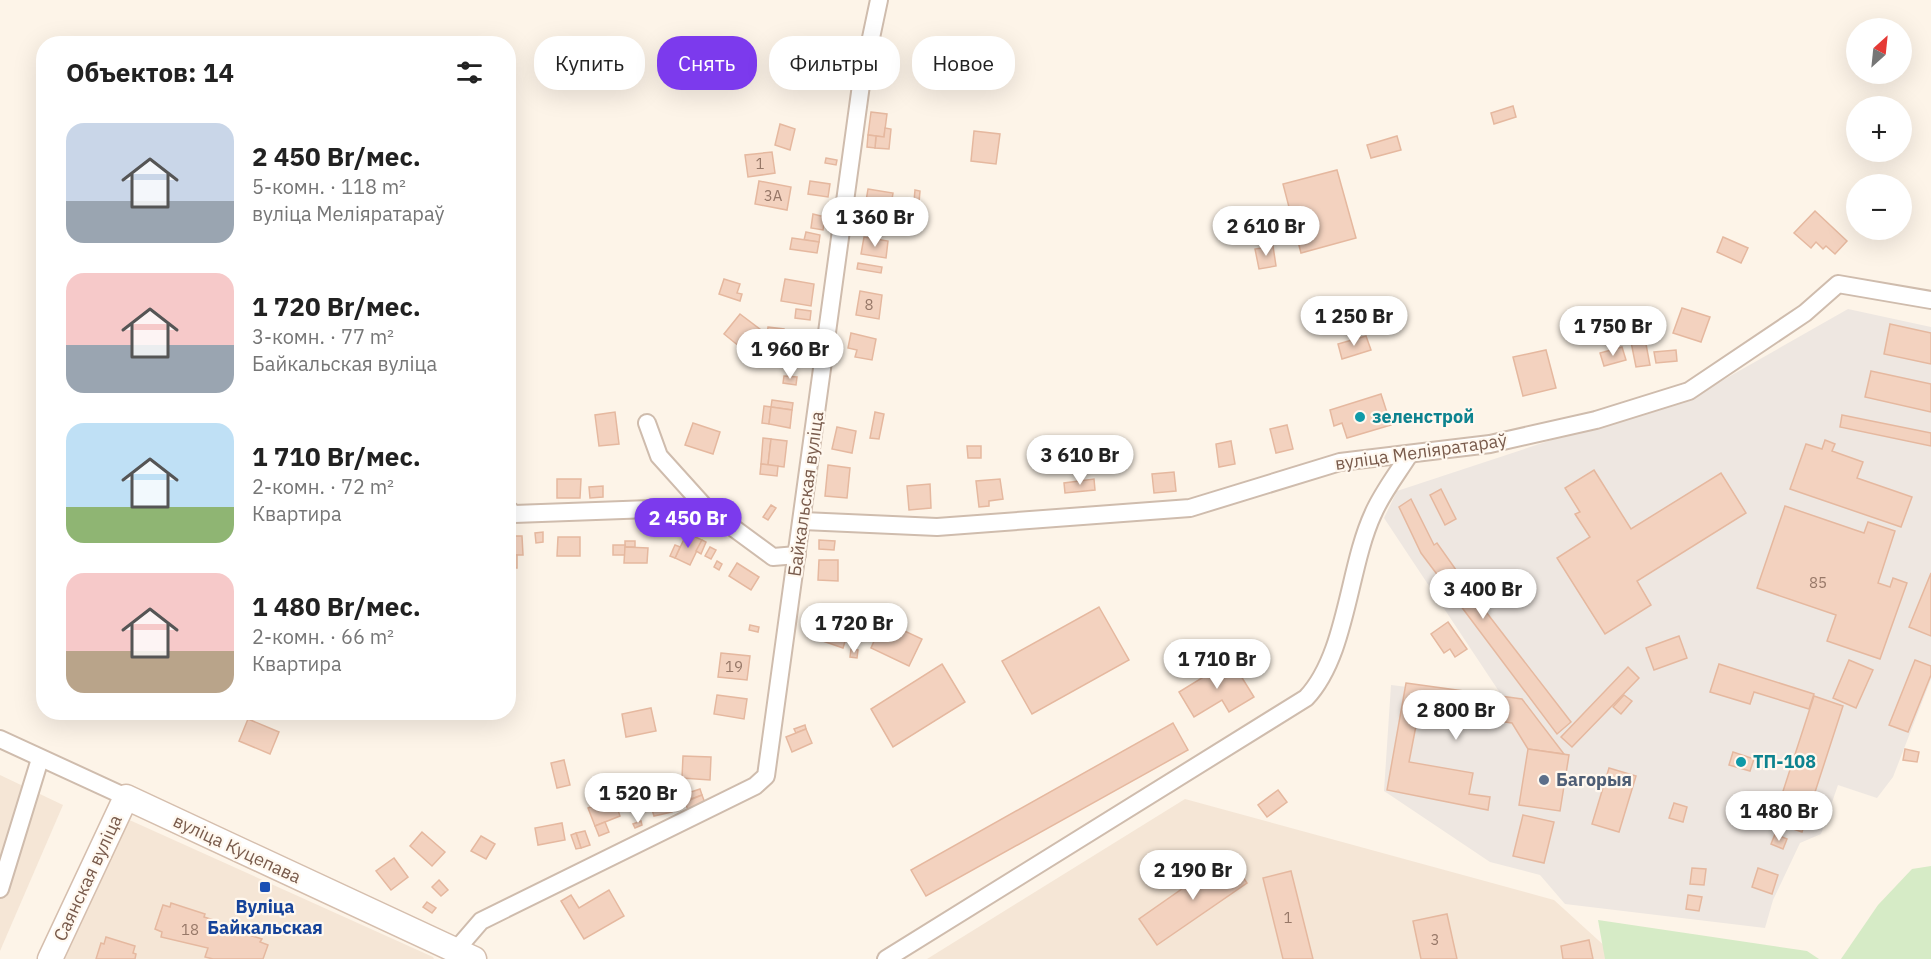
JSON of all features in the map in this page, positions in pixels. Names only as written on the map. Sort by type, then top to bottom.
[{"type":"main road","name":"вуліца Куцепава","points":[[126,797],[465,955]]},
{"type":"main road","name":"Саянская вуліца","points":[[50,959],[126,797]]},
{"type":"street","name":"Байкальская вуліца","points":[[465,955],[481,921],[755,786],[766,776],[803,521],[861,85],[879,0]]},
{"type":"street","name":"вуліца Меліяратараў","points":[[803,521],[938,527],[1190,508],[1340,462],[1490,444],[1596,420],[1689,391],[1805,313],[1838,284],[1931,300]]},
{"type":"street","points":[[647,423],[658,456],[705,507],[773,556],[797,555]]},
{"type":"street","points":[[886,959],[1306,698],[1320,684],[1329,659],[1372,514],[1409,454]]},
{"type":"street","points":[[516,514],[705,507]]},
{"type":"street","name":"вуліца Куцепава","points":[[0,739],[126,797]]},
{"type":"street","points":[[1,888],[40,759]]},
{"type":"shaded area","points":[[1848,309],[1931,327],[1931,679],[1893,777],[1877,798],[1838,785],[1821,834],[1800,843],[1773,900],[1765,928],[1565,904],[1540,875],[1490,862],[1384,791],[1391,685],[1504,699],[1384,518],[1397,491],[1709,388]]},
{"type":"shaded area","points":[[0,775],[63,805],[0,951]]},
{"type":"shaded area","points":[[1185,799],[1554,900],[1619,959],[927,959]]},
{"type":"shaded area","points":[[125,818],[433,957],[434,959],[59,959]]},
{"type":"green space","points":[[1931,866],[1931,959],[1841,959],[1878,905],[1912,869]]},
{"type":"green space","points":[[1598,920],[1807,951],[1819,959],[1605,959]]},
{"type":"building","points":[[1513,106],[1516,117],[1494,124],[1491,113]]},
{"type":"building","points":[[871,112],[887,114],[884,137],[868,135]]},
{"type":"building","points":[[780,124],[795,129],[790,150],[775,145]]},
{"type":"building","points":[[885,128],[891,129],[889,149],[875,148],[876,136],[884,137]]},
{"type":"building","points":[[974,131],[1000,134],[996,164],[971,161]]},
{"type":"building","points":[[868,135],[876,136],[875,148],[867,147]]},
{"type":"building","points":[[1397,136],[1401,150],[1371,158],[1367,145]]},
{"type":"building","points":[[772,152],[775,173],[748,177],[745,155]]},
{"type":"building","points":[[826,158],[837,160],[836,165],[825,163]]},
{"type":"building","points":[[1337,170],[1356,238],[1301,253],[1283,184]]},
{"type":"building","points":[[759,181],[791,187],[787,210],[755,204]]},
{"type":"building","points":[[810,181],[830,184],[828,197],[808,194]]},
{"type":"building","points":[[868,189],[893,193],[890,211],[865,207]]},
{"type":"building","points":[[915,190],[920,191],[919,202],[914,201]]},
{"type":"building","points":[[1815,211],[1847,241],[1835,254],[1826,246],[1823,249],[1816,242],[1811,248],[1794,233]]},
{"type":"building","points":[[813,214],[825,217],[823,230],[811,228]]},
{"type":"building","points":[[866,215],[894,219],[893,226],[865,222]]},
{"type":"building","points":[[894,219],[903,221],[902,227],[893,226]]},
{"type":"building","points":[[806,232],[820,235],[819,242],[804,240]]},
{"type":"building","points":[[864,237],[888,241],[886,258],[861,254]]},
{"type":"building","points":[[1723,237],[1748,248],[1741,263],[1717,252]]},
{"type":"building","points":[[792,238],[819,242],[817,253],[790,249]]},
{"type":"building","points":[[1273,246],[1276,266],[1259,269],[1255,249]]},
{"type":"building","points":[[858,263],[882,267],[881,273],[857,269]]},
{"type":"building","points":[[724,279],[740,284],[737,293],[742,294],[740,301],[719,294]]},
{"type":"building","points":[[785,279],[814,284],[811,306],[781,301]]},
{"type":"building","points":[[860,291],[882,295],[879,319],[856,315]]},
{"type":"building","points":[[1682,308],[1710,317],[1701,342],[1673,333]]},
{"type":"building","points":[[796,309],[811,311],[810,320],[795,318]]},
{"type":"building","points":[[740,314],[761,330],[745,351],[724,334]]},
{"type":"building","points":[[1890,324],[1931,333],[1931,364],[1884,354]]},
{"type":"building","points":[[768,327],[784,329],[783,338],[767,336]]},
{"type":"building","points":[[851,333],[876,339],[872,360],[855,357],[857,350],[848,348]]},
{"type":"building","points":[[767,336],[803,340],[800,361],[764,358]]},
{"type":"building","points":[[1366,336],[1371,350],[1342,359],[1338,344]]},
{"type":"building","points":[[1645,339],[1650,365],[1636,367],[1631,342]]},
{"type":"building","points":[[1622,347],[1626,360],[1604,366],[1600,353]]},
{"type":"building","points":[[1546,350],[1556,388],[1523,396],[1513,357]]},
{"type":"building","points":[[1676,350],[1677,361],[1656,363],[1654,352]]},
{"type":"building","points":[[1871,371],[1931,384],[1931,412],[1865,397]]},
{"type":"building","points":[[784,376],[797,377],[796,385],[783,383]]},
{"type":"building","name":"зеленстрой","points":[[1381,394],[1391,425],[1347,438],[1342,423],[1334,426],[1330,410]]},
{"type":"building","points":[[772,400],[793,403],[792,410],[771,407]]},
{"type":"building","points":[[764,406],[771,407],[769,424],[762,423]]},
{"type":"building","points":[[771,407],[792,410],[790,428],[769,424]]},
{"type":"building","points":[[615,412],[619,444],[599,446],[595,415]]},
{"type":"building","points":[[875,412],[884,414],[879,439],[870,438]]},
{"type":"building","points":[[1842,415],[1931,433],[1931,446],[1840,427]]},
{"type":"building","points":[[693,423],[720,432],[713,454],[685,445]]},
{"type":"building","points":[[1287,425],[1293,449],[1276,453],[1270,429]]},
{"type":"building","points":[[837,427],[856,431],[852,453],[832,449]]},
{"type":"building","points":[[763,438],[771,439],[768,465],[761,464]]},
{"type":"building","points":[[771,439],[787,441],[784,467],[768,465]]},
{"type":"building","points":[[1825,440],[1835,444],[1832,451],[1863,462],[1857,478],[1912,497],[1901,527],[1790,489],[1806,444],[1822,449]]},
{"type":"building","points":[[1231,441],[1235,464],[1219,467],[1216,444]]},
{"type":"building","points":[[967,446],[981,446],[981,458],[968,458]]},
{"type":"building","points":[[761,464],[778,466],[777,476],[760,474]]},
{"type":"building","points":[[828,465],[850,468],[847,498],[825,496]]},
{"type":"building","points":[[1594,470],[1631,529],[1721,473],[1746,513],[1637,581],[1651,605],[1605,634],[1557,558],[1590,537],[1575,514],[1580,512],[1565,488]]},
{"type":"building","points":[[1174,472],[1176,491],[1154,493],[1152,474]]},
{"type":"building","points":[[557,479],[581,479],[580,498],[557,498]]},
{"type":"building","points":[[1000,479],[1003,499],[989,501],[989,506],[979,507],[976,481]]},
{"type":"building","points":[[1094,479],[1095,490],[1065,493],[1064,483]]},
{"type":"building","points":[[930,484],[931,508],[909,510],[907,486]]},
{"type":"building","points":[[603,486],[603,497],[590,498],[589,487]]},
{"type":"building","points":[[1441,489],[1456,519],[1445,525],[1430,495]]},
{"type":"building","points":[[1411,499],[1434,545],[1437,543],[1483,608],[1571,722],[1557,734],[1421,553],[1399,507]]},
{"type":"building","points":[[771,505],[776,508],[768,520],[763,517]]},
{"type":"building","points":[[1785,506],[1864,533],[1868,522],[1895,531],[1878,583],[1890,587],[1893,578],[1907,583],[1880,659],[1827,641],[1836,615],[1757,588]]},
{"type":"building","points":[[543,532],[543,542],[536,543],[535,533]]},
{"type":"building","points":[[687,533],[702,540],[690,565],[675,558]]},
{"type":"building","points":[[516,536],[522,536],[523,555],[516,555]]},
{"type":"building","points":[[558,537],[580,537],[580,556],[557,556]]},
{"type":"building","points":[[702,540],[706,542],[701,554],[696,551]]},
{"type":"building","points":[[819,540],[835,541],[834,550],[819,549]]},
{"type":"building","points":[[625,541],[635,541],[635,547],[625,547]]},
{"type":"building","points":[[613,545],[625,545],[625,555],[613,555]]},
{"type":"building","points":[[675,545],[680,547],[675,558],[670,556]]},
{"type":"building","points":[[625,547],[648,548],[647,563],[624,563]]},
{"type":"building","points":[[710,547],[716,550],[711,559],[705,556]]},
{"type":"building","points":[[819,560],[838,560],[838,581],[818,580]]},
{"type":"building","points":[[717,561],[722,564],[719,570],[714,567]]},
{"type":"building","points":[[737,563],[759,577],[751,590],[729,576]]},
{"type":"building","points":[[1931,573],[1931,636],[1909,627]]},
{"type":"building","points":[[1099,607],[1129,660],[1032,714],[1002,661]]},
{"type":"building","points":[[824,617],[850,626],[843,648],[817,639]]},
{"type":"building","points":[[883,621],[922,639],[909,666],[871,648]]},
{"type":"building","points":[[1448,622],[1467,649],[1455,657],[1450,649],[1444,653],[1431,634]]},
{"type":"building","points":[[750,625],[759,627],[758,632],[749,630]]},
{"type":"building","points":[[1679,636],[1687,658],[1654,670],[1646,648]]},
{"type":"building","points":[[851,649],[858,650],[857,658],[850,657]]},
{"type":"building","points":[[721,653],[750,656],[747,680],[718,677]]},
{"type":"building","points":[[1231,660],[1254,697],[1229,712],[1222,700],[1194,717],[1179,692]]},
{"type":"building","points":[[1849,660],[1873,670],[1856,708],[1833,698]]},
{"type":"building","points":[[1915,660],[1931,666],[1931,675],[1908,732],[1889,725]]},
{"type":"building","points":[[942,664],[965,702],[893,747],[871,709]]},
{"type":"building","points":[[1719,664],[1814,694],[1809,709],[1754,692],[1750,704],[1710,692]]},
{"type":"building","points":[[1628,667],[1639,678],[1572,747],[1561,737]]},
{"type":"building","points":[[1406,683],[1522,699],[1564,754],[1528,749],[1512,723],[1419,710],[1409,762],[1473,773],[1469,794],[1490,797],[1488,810],[1387,790]]},
{"type":"building","points":[[717,695],[747,699],[744,719],[714,714]]},
{"type":"building","points":[[1624,695],[1632,701],[1621,714],[1613,707]]},
{"type":"building","points":[[1814,696],[1843,706],[1802,832],[1773,822]]},
{"type":"building","points":[[651,708],[656,731],[626,737],[622,714]]},
{"type":"building","points":[[248,720],[279,732],[270,754],[239,741]]},
{"type":"building","points":[[1173,723],[1188,750],[926,896],[911,870]]},
{"type":"building","points":[[805,725],[806,729],[796,733],[794,729]]},
{"type":"building","points":[[806,729],[812,743],[792,752],[786,737]]},
{"type":"building","name":"Багорыя","points":[[1528,749],[1569,755],[1560,811],[1519,805]]},
{"type":"building","points":[[1905,749],[1919,752],[1917,762],[1903,760]]},
{"type":"building","name":"ТП-108","points":[[1733,752],[1754,759],[1750,771],[1729,765]]},
{"type":"building","points":[[683,756],[711,757],[710,780],[682,778]]},
{"type":"building","points":[[564,760],[570,785],[557,788],[551,763]]},
{"type":"building","points":[[1609,768],[1636,776],[1619,832],[1592,824]]},
{"type":"building","points":[[700,789],[702,795],[691,799],[688,793]]},
{"type":"building","points":[[1278,790],[1287,802],[1267,817],[1258,805]]},
{"type":"building","points":[[702,795],[705,803],[688,810],[685,802]]},
{"type":"building","points":[[668,798],[672,812],[654,816],[650,803]]},
{"type":"building","points":[[614,799],[620,816],[595,826],[588,808]]},
{"type":"building","points":[[1674,803],[1687,807],[1683,822],[1669,818]]},
{"type":"building","points":[[1523,815],[1554,822],[1544,863],[1513,856]]},
{"type":"building","points":[[641,821],[642,825],[635,828],[633,824]]},
{"type":"building","points":[[605,822],[609,832],[599,836],[595,826]]},
{"type":"building","points":[[562,823],[565,840],[538,845],[535,828]]},
{"type":"building","points":[[585,831],[590,845],[581,848],[576,833]]},
{"type":"building","points":[[422,832],[445,852],[432,866],[410,846]]},
{"type":"building","points":[[576,833],[581,848],[576,849],[571,835]]},
{"type":"building","points":[[1775,834],[1787,839],[1783,849],[1771,844]]},
{"type":"building","points":[[481,836],[495,844],[486,859],[471,851]]},
{"type":"building","points":[[1229,856],[1247,883],[1157,945],[1139,919]]},
{"type":"building","points":[[394,858],[408,877],[391,890],[376,871]]},
{"type":"building","points":[[1692,868],[1706,869],[1704,885],[1690,884]]},
{"type":"building","points":[[1758,868],[1778,875],[1772,894],[1752,887]]},
{"type":"building","points":[[1291,871],[1313,959],[1283,959],[1263,878]]},
{"type":"building","points":[[439,880],[448,890],[441,896],[432,887]]},
{"type":"building","points":[[609,890],[624,916],[584,939],[561,901],[571,895],[579,908]]},
{"type":"building","points":[[1688,895],[1702,897],[1699,911],[1686,909]]},
{"type":"building","points":[[427,902],[436,908],[432,913],[423,907]]},
{"type":"building","points":[[171,903],[205,914],[204,917],[217,921],[215,928],[226,931],[227,928],[262,939],[260,942],[268,945],[263,959],[213,959],[205,957],[208,948],[161,937],[162,932],[155,929],[163,905],[170,907]]},
{"type":"building","points":[[1447,914],[1457,959],[1421,959],[1413,921]]},
{"type":"building","points":[[106,937],[135,946],[133,953],[136,954],[135,959],[96,959],[101,943],[104,944]]},
{"type":"building","points":[[1589,940],[1593,959],[1563,959],[1561,946]]},
{"type":"place","name":"зеленстрой","points":[[1360,417]]},
{"type":"place","name":"ТП-108","points":[[1741,762]]},
{"type":"place","name":"Багорыя","points":[[1544,780]]},
{"type":"place","name":"Вуліца Байкальская","points":[[265,887]]}]
